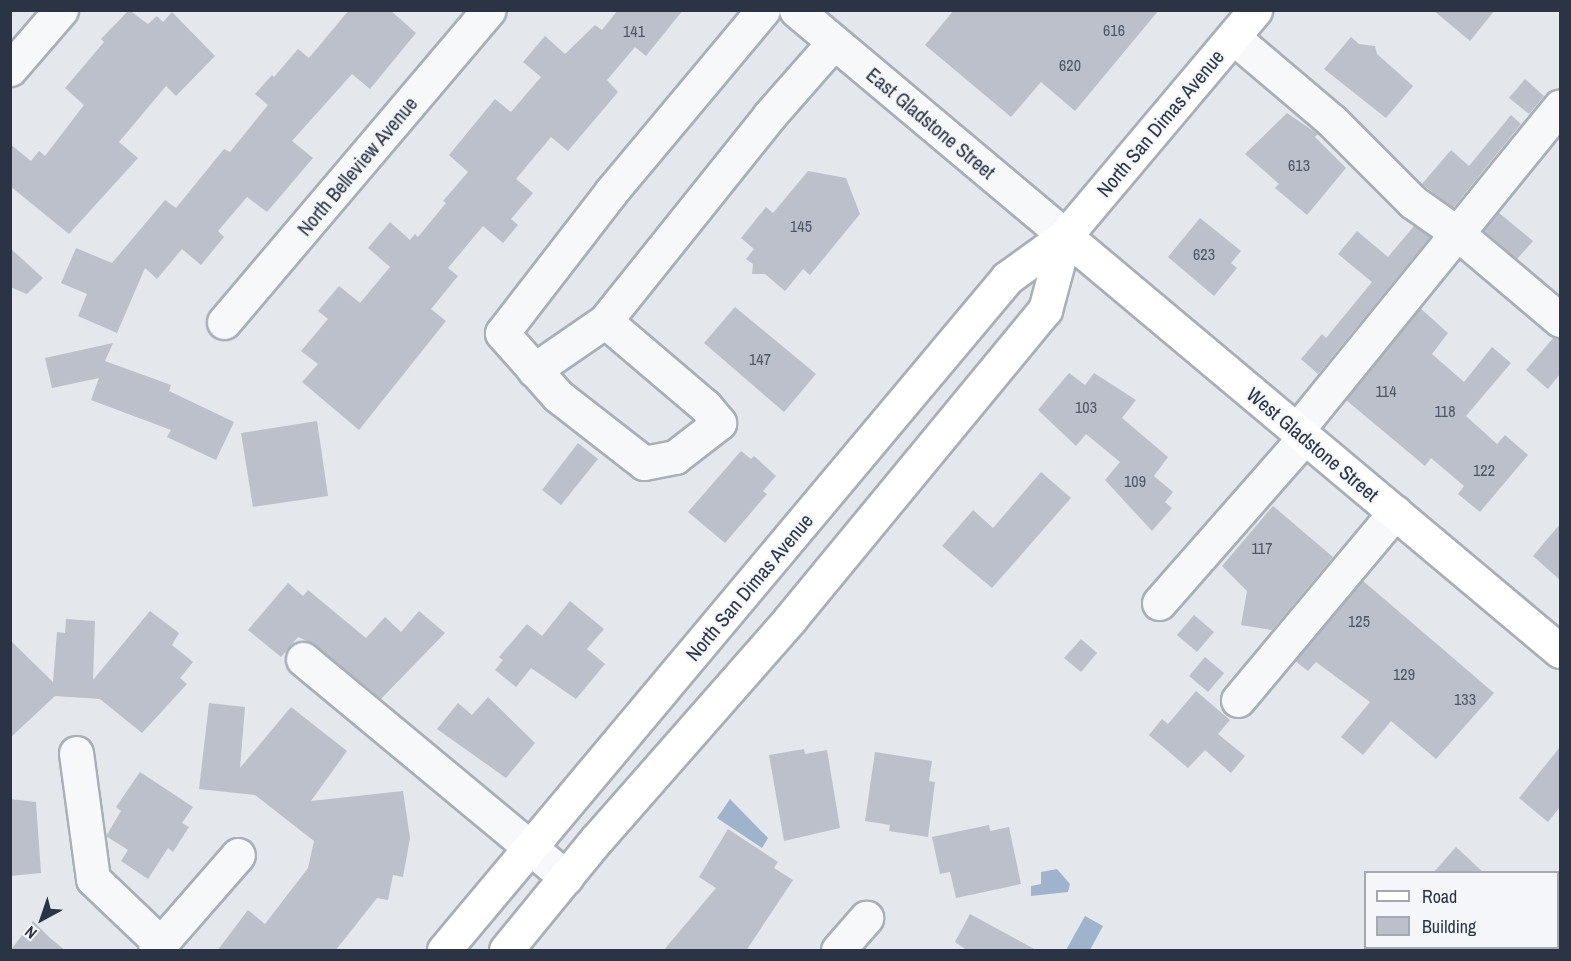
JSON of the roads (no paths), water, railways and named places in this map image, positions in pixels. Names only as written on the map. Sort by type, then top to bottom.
[{"type":"main road","name":"North San Dimas Avenue","points":[[444,951],[1007,278],[1065,236],[1254,10]]},
{"type":"main road","name":"North San Dimas Avenue","points":[[506,951],[566,877],[790,619],[1045,310],[1065,236]]},
{"type":"main road","name":"West Gladstone Street","points":[[1065,236],[1560,651]]},
{"type":"street","points":[[10,69],[61,10]]},
{"type":"street","name":"North Belleview Avenue","points":[[224,322],[489,10]]},
{"type":"street","points":[[605,321],[719,423],[675,457],[644,463],[558,396],[502,333],[610,192],[764,10]]},
{"type":"street","name":"East Gladstone Street","points":[[796,10],[1065,236]]},
{"type":"street","points":[[1233,37],[1332,121],[1413,202],[1457,233],[1560,320]]},
{"type":"street","points":[[534,370],[605,321],[769,116],[834,42]]},
{"type":"street","points":[[1159,603],[1301,433],[1457,233],[1560,106]]},
{"type":"street","points":[[1238,700],[1395,512]]},
{"type":"street","points":[[303,659],[566,877]]},
{"type":"street","points":[[76,753],[93,879],[158,947],[238,855]]},
{"type":"street","points":[[838,951],[866,918]]},
{"type":"water","points":[[730,799],[768,838],[762,848],[717,818]]},
{"type":"water","points":[[1057,869],[1070,884],[1068,892],[1031,896],[1031,886],[1041,884],[1041,872]]},
{"type":"water","points":[[1085,916],[1103,926],[1090,950],[1066,950]]}]
